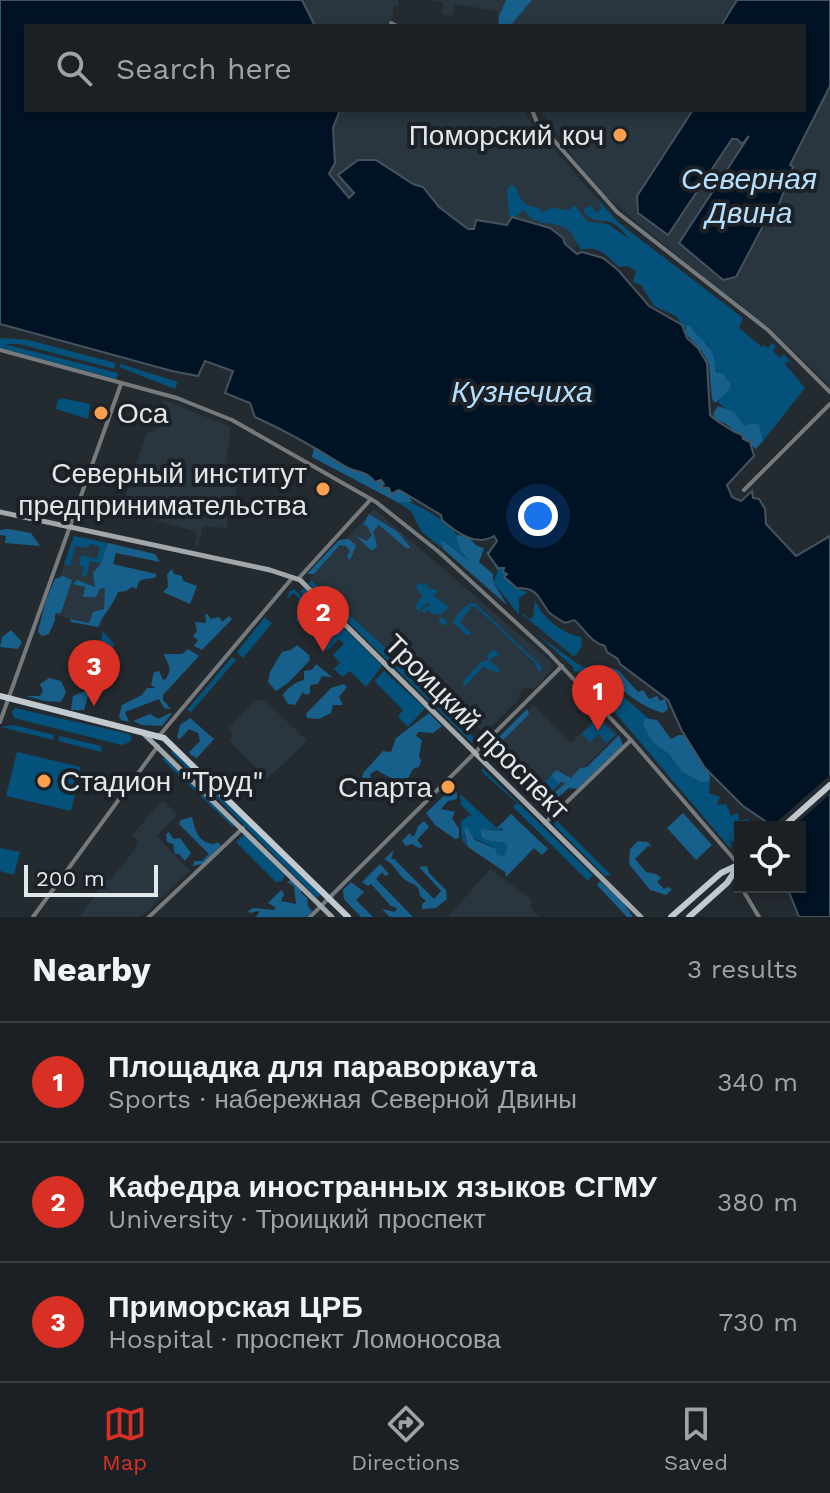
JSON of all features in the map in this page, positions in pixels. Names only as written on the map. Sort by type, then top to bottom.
[{"type":"main road","name":"Троицкий проспект","points":[[0,512],[295,578],[641,917]]},
{"type":"main road","points":[[0,696],[159,736],[175,746],[348,917]]},
{"type":"main road","points":[[140,732],[158,746],[332,917]]},
{"type":"main road","points":[[790,821],[830,785]]},
{"type":"main road","points":[[671,917],[719,874],[734,867]]},
{"type":"main road","points":[[689,917],[734,875]]},
{"type":"street","points":[[533,112],[536,120],[617,212],[768,330],[830,392]]},
{"type":"street","points":[[0,350],[177,398],[232,420],[371,499],[439,552],[562,666],[734,859]]},
{"type":"street","points":[[0,722],[121,384]]},
{"type":"street","points":[[744,490],[830,404]]},
{"type":"street","points":[[159,736],[295,578],[371,499]]},
{"type":"street","points":[[310,917],[562,666]]},
{"type":"street","points":[[545,823],[631,740]]},
{"type":"street","points":[[33,917],[158,746]]},
{"type":"street","points":[[149,917],[243,828]]},
{"type":"street","points":[[744,893],[759,917]]},
{"type":"shaded area","points":[[302,0],[399,0],[388,24],[314,24]]},
{"type":"shaded area","points":[[426,0],[737,0],[722,24],[499,24],[497,11],[455,4],[453,16],[442,15],[443,2]]},
{"type":"shaded area","points":[[506,0],[532,0],[512,24],[498,24]]},
{"type":"shaded area","points":[[830,86],[830,386],[771,329],[603,194],[541,112],[692,112],[637,196],[732,139],[742,143],[750,136],[679,243],[736,277],[787,188],[793,168],[790,165]]},
{"type":"shaded area","points":[[339,112],[526,112],[529,120],[612,216],[573,249],[555,231],[512,217],[507,225],[476,220],[474,229],[468,229],[439,207],[423,187],[370,158],[338,175],[354,194],[350,198],[329,174],[335,163],[333,128]]},
{"type":"shaded area","points":[[511,185],[516,187],[524,202],[542,212],[553,208],[568,210],[575,206],[588,222],[608,224],[629,239],[616,225],[594,220],[583,210],[590,205],[596,213],[602,208],[597,198],[619,223],[743,318],[739,328],[762,347],[768,348],[772,343],[776,346],[773,351],[780,358],[784,354],[795,367],[788,361],[785,364],[805,388],[763,441],[759,426],[752,423],[744,426],[732,411],[727,411],[718,402],[731,384],[717,372],[708,344],[699,340],[690,326],[685,329],[676,316],[654,306],[641,285],[633,282],[636,271],[628,266],[619,267],[598,250],[581,250],[571,233],[562,226],[539,222],[524,210],[514,218],[509,216],[507,191]]},
{"type":"shaded area","points":[[690,325],[710,348],[716,372],[723,374],[731,384],[730,389],[715,403],[709,364],[702,351],[685,333],[686,326]]},
{"type":"shaded area","points":[[0,338],[29,340],[115,363],[115,369],[19,344],[4,344],[118,373],[116,379],[0,348]]},
{"type":"shaded area","points":[[121,364],[178,382],[175,389],[119,367]]},
{"type":"shaded area","points":[[61,398],[90,404],[88,419],[56,409]]},
{"type":"shaded area","points":[[164,400],[231,427],[225,470],[239,476],[231,516],[226,528],[203,526],[198,547],[195,544],[197,532],[150,519],[152,515],[144,512],[144,508],[123,504],[145,437],[148,431],[154,433]]},
{"type":"shaded area","points":[[718,406],[734,412],[744,426],[752,423],[759,425],[763,441],[756,449],[726,424],[715,419],[713,414]]},
{"type":"shaded area","points":[[314,448],[347,467],[368,474],[374,481],[382,480],[384,485],[381,487],[389,488],[392,494],[395,490],[403,492],[412,502],[397,502],[312,457]]},
{"type":"shaded area","points":[[395,501],[418,506],[448,525],[471,561],[441,545],[443,549],[421,531],[411,511]]},
{"type":"shaded area","points":[[374,509],[550,661],[553,668],[534,689],[524,687],[518,696],[520,698],[484,734],[477,727],[470,733],[398,659],[310,578]]},
{"type":"shaded area","points":[[369,514],[398,532],[411,548],[406,548],[379,525],[373,531],[377,545],[371,550],[356,536],[367,541],[372,535],[363,525]]},
{"type":"shaded area","points":[[0,530],[31,533],[40,546],[5,543],[6,536],[0,535]]},
{"type":"shaded area","points":[[456,535],[467,536],[477,546],[484,548],[479,562],[493,574],[493,582],[507,605],[443,549],[443,541],[469,561],[460,549]]},
{"type":"shaded area","points":[[74,536],[114,545],[101,627],[48,613]]},
{"type":"shaded area","points":[[74,536],[108,543],[101,563],[90,561],[87,575],[82,576],[84,567],[79,566],[81,555],[97,559],[100,547],[90,544],[88,548],[75,546],[70,566],[64,564]]},
{"type":"shaded area","points":[[349,539],[356,546],[350,560],[347,557],[350,551],[340,545],[314,574],[307,574],[339,540]]},
{"type":"shaded area","points":[[108,543],[155,554],[160,562],[116,553],[113,564],[156,574],[156,577],[142,580],[137,589],[132,587],[118,592],[98,627],[71,622],[70,619],[89,623],[93,612],[104,609],[105,588],[100,589],[96,597],[83,597],[85,587],[73,584],[77,580],[95,587],[93,573],[101,563]]},
{"type":"shaded area","points":[[489,549],[488,554],[498,567],[505,568],[503,572],[516,586],[528,592],[519,598],[519,615],[493,582],[498,571],[486,553]]},
{"type":"shaded area","points":[[172,569],[174,574],[182,576],[183,581],[197,586],[190,604],[163,592],[168,587],[167,574]]},
{"type":"shaded area","points":[[63,576],[72,580],[61,613],[55,613],[49,634],[42,636],[38,632],[46,600],[55,579]]},
{"type":"shaded area","points":[[311,580],[398,659],[476,740],[472,743],[309,584]]},
{"type":"shaded area","points":[[418,582],[438,590],[434,596],[449,607],[440,615],[447,621],[446,626],[438,622],[442,617],[437,613],[434,615],[428,610],[421,612],[430,606],[427,602],[419,611],[415,608],[419,599],[423,598],[416,587]]},
{"type":"shaded area","points":[[304,588],[382,666],[366,687],[350,671],[342,677],[334,669],[340,663],[333,655],[344,644],[339,639],[327,651],[295,619],[308,607],[298,601],[299,598],[293,593],[287,599],[289,592],[294,589],[310,605],[300,591]]},
{"type":"shaded area","points":[[535,600],[554,624],[581,637],[582,646],[576,655],[573,656],[523,615],[529,619],[533,617]]},
{"type":"shaded area","points":[[475,603],[540,665],[539,673],[535,663],[476,607],[472,606],[460,622],[470,635],[466,635],[453,622],[462,610]]},
{"type":"shaded area","points":[[205,614],[211,619],[219,617],[222,622],[229,616],[232,619],[202,650],[194,646],[198,640],[193,636],[197,631],[195,622],[206,623]]},
{"type":"shaded area","points":[[265,617],[272,623],[243,658],[237,652]]},
{"type":"shaded area","points":[[11,630],[22,642],[18,649],[0,647],[2,637]]},
{"type":"shaded area","points":[[103,631],[114,644],[110,665],[96,662]]},
{"type":"shaded area","points":[[538,635],[596,673],[648,718],[643,725],[653,743],[669,754],[682,772],[698,781],[710,781],[709,793],[720,797],[717,805],[726,804],[731,816],[738,813],[739,821],[734,821],[734,843],[729,838],[730,848],[588,684],[590,681],[579,671],[574,672],[573,667]]},
{"type":"shaded area","points":[[297,645],[309,655],[310,660],[276,691],[268,682],[270,672],[282,652]]},
{"type":"shaded area","points":[[188,649],[199,656],[163,695],[163,700],[171,709],[164,708],[159,699],[125,712],[129,722],[121,720],[122,705],[142,695],[147,688],[155,688],[151,685],[154,672],[159,671],[163,680],[166,679],[169,668],[164,654],[182,654]]},
{"type":"shaded area","points":[[494,649],[499,654],[489,660],[500,670],[499,673],[483,667],[464,687],[463,681],[481,662],[488,660],[487,655]]},
{"type":"shaded area","points":[[232,657],[236,660],[191,712],[187,710]]},
{"type":"shaded area","points":[[316,664],[332,677],[322,676],[318,684],[310,685],[310,693],[306,695],[303,692],[295,705],[288,704],[283,695],[285,692],[304,680],[304,671],[312,670]]},
{"type":"shaded area","points":[[611,668],[618,670],[638,692],[643,690],[649,699],[657,696],[660,701],[665,699],[668,709],[663,713],[632,698],[606,675]]},
{"type":"shaded area","points":[[384,671],[425,708],[408,727],[398,717],[403,710],[376,683],[375,680]]},
{"type":"shaded area","points":[[49,678],[61,681],[66,692],[61,702],[26,696],[40,696],[43,691],[40,684]]},
{"type":"shaded area","points":[[344,684],[347,687],[339,697],[343,705],[333,705],[331,713],[319,719],[307,718],[306,714],[331,688]]},
{"type":"shaded area","points":[[90,689],[84,710],[71,710],[73,696]]},
{"type":"shaded area","points":[[255,700],[265,700],[307,741],[267,779],[229,741],[233,735],[228,729]]},
{"type":"shaded area","points":[[533,705],[571,744],[598,714],[618,734],[545,806],[488,751]]},
{"type":"shaded area","points":[[15,708],[129,734],[132,738],[122,745],[14,718],[12,712]]},
{"type":"shaded area","points":[[527,709],[529,714],[499,744],[501,747],[498,749],[491,745]]},
{"type":"shaded area","points":[[170,713],[162,726],[142,725],[133,721],[150,714],[158,719]]},
{"type":"shaded area","points":[[429,713],[442,726],[433,733],[418,732],[416,736],[422,740],[421,761],[407,780],[401,784],[377,770],[370,774],[371,782],[362,777],[383,751],[391,752],[396,738]]},
{"type":"shaded area","points":[[190,718],[214,739],[197,758],[189,752],[200,741],[198,733],[189,729],[180,739],[177,738],[180,725]]},
{"type":"shaded area","points":[[598,718],[615,735],[606,743],[599,734],[590,742],[582,734]]},
{"type":"shaded area","points":[[645,718],[657,720],[671,739],[685,735],[709,771],[710,781],[700,782],[682,772],[669,754],[653,743],[643,725]]},
{"type":"shaded area","points":[[13,725],[54,735],[53,740],[1,727]]},
{"type":"shaded area","points":[[619,735],[623,745],[577,789],[569,788],[552,800],[553,794],[566,783],[559,784],[551,776],[556,770],[571,778],[580,768],[587,767]]},
{"type":"shaded area","points":[[60,736],[101,746],[102,752],[58,741]]},
{"type":"shaded area","points":[[175,748],[321,894],[317,898],[171,752]]},
{"type":"shaded area","points":[[17,752],[81,767],[71,811],[6,796]]},
{"type":"shaded area","points":[[165,757],[234,825],[233,827],[162,759]]},
{"type":"shaded area","points":[[481,767],[593,875],[588,881],[513,807],[517,803],[483,773]]},
{"type":"shaded area","points":[[551,776],[559,784],[544,800],[536,791]]},
{"type":"shaded area","points":[[456,784],[457,799],[448,801],[441,809],[455,812],[452,818],[459,829],[459,838],[455,839],[435,825],[426,813]]},
{"type":"shaded area","points":[[536,791],[554,806],[554,812],[546,815],[530,797]]},
{"type":"shaded area","points":[[460,794],[497,828],[503,829],[480,833],[488,841],[506,842],[504,857],[497,855],[496,849],[464,833],[468,847],[462,840],[461,822],[469,815],[474,818],[461,805]]},
{"type":"shaded area","points":[[163,800],[177,815],[157,836],[190,871],[141,917],[79,917],[107,879],[110,881],[136,848],[138,841],[132,835]]},
{"type":"shaded area","points":[[683,813],[712,845],[696,860],[667,828]]},
{"type":"shaded area","points":[[511,814],[548,849],[542,855],[534,848],[506,877],[505,872],[468,847],[464,829],[467,827],[475,840],[496,849],[497,855],[504,856],[506,843],[485,839],[481,829],[502,831],[503,828],[497,828]]},
{"type":"shaded area","points":[[192,817],[201,838],[209,843],[218,842],[221,846],[209,862],[193,866],[194,861],[202,861],[209,854],[179,824],[181,820]]},
{"type":"shaded area","points":[[556,820],[611,875],[605,876],[554,825]]},
{"type":"shaded area","points":[[424,821],[429,827],[417,840],[423,847],[406,846],[402,841],[410,833],[412,837],[415,835]]},
{"type":"shaded area","points":[[169,832],[173,839],[180,838],[191,853],[185,861],[175,854],[173,844],[167,842],[166,834]]},
{"type":"shaded area","points":[[243,835],[248,836],[285,875],[282,881],[276,882],[236,842]]},
{"type":"shaded area","points":[[638,841],[648,842],[652,847],[648,846],[635,859],[646,872],[661,878],[657,882],[664,889],[672,889],[666,895],[650,890],[629,864],[630,849]]},
{"type":"shaded area","points":[[0,848],[20,852],[14,875],[0,871]]},
{"type":"shaded area","points":[[394,850],[391,859],[434,899],[441,891],[419,867],[427,866],[429,873],[446,890],[447,899],[436,908],[422,909],[426,901],[420,896],[418,888],[384,859]]},
{"type":"shaded area","points":[[380,864],[389,874],[385,876],[382,872],[376,879],[413,917],[390,917],[382,909],[395,912],[397,908],[391,906],[371,884],[368,886],[362,882]]},
{"type":"shaded area","points":[[490,869],[531,899],[531,908],[539,917],[448,917]]},
{"type":"shaded area","points":[[291,880],[307,898],[312,911],[308,917],[256,917],[258,911],[248,911],[253,908],[275,910],[268,903],[281,890],[284,894],[281,901],[296,904],[294,886],[287,882]]},
{"type":"shaded area","points":[[600,881],[623,902],[633,917],[627,917],[597,885]]},
{"type":"shaded area","points":[[351,882],[364,892],[356,900],[373,917],[361,917],[344,899],[343,890]]},
{"type":"water","name":"Кузнечиха","points":[[0,0],[302,0],[314,24],[24,24],[24,112],[339,112],[333,128],[335,163],[329,174],[349,198],[354,193],[338,175],[358,160],[376,160],[423,187],[439,207],[468,229],[474,229],[476,220],[507,225],[512,217],[550,228],[577,254],[582,252],[603,258],[618,270],[649,306],[682,325],[687,338],[707,363],[710,415],[750,442],[754,456],[727,485],[732,497],[741,501],[752,491],[753,498],[759,499],[765,509],[766,524],[796,556],[830,536],[830,917],[799,917],[789,893],[806,893],[806,821],[765,821],[743,806],[705,768],[682,731],[668,700],[620,664],[605,646],[574,620],[565,623],[548,611],[533,591],[517,588],[504,577],[507,574],[503,572],[504,568],[498,568],[488,554],[497,541],[494,536],[480,540],[467,537],[442,520],[441,515],[399,490],[391,494],[389,488],[380,487],[384,484],[381,480],[375,482],[368,475],[347,468],[255,417],[250,403],[225,393],[233,371],[205,361],[198,376],[0,324]]},
{"type":"water","name":"Северная Двина","points":[[737,0],[830,0],[830,86],[790,165],[793,167],[773,220],[763,226],[736,277],[723,280],[679,243],[749,136],[742,144],[732,139],[668,235],[638,213],[637,196],[692,112],[806,112],[806,24],[722,24]]},
{"type":"pier","points":[[830,775],[830,794],[800,821],[778,821]]},
{"type":"place","name":"Поморский коч","points":[[620,135]]},
{"type":"place","name":"Оса","points":[[101,413]]},
{"type":"place","name":"Северный институт предпринимательства","points":[[323,489]]},
{"type":"place","name":"Кафедра иностранных языков СГМУ","points":[[323,652]]},
{"type":"place","name":"Приморская ЦРБ","points":[[94,706]]},
{"type":"place","name":"Площадка для параворкаута","points":[[598,731]]},
{"type":"place","name":"Стадион \"Труд\"","points":[[44,781]]},
{"type":"place","name":"Спарта","points":[[448,787]]}]
